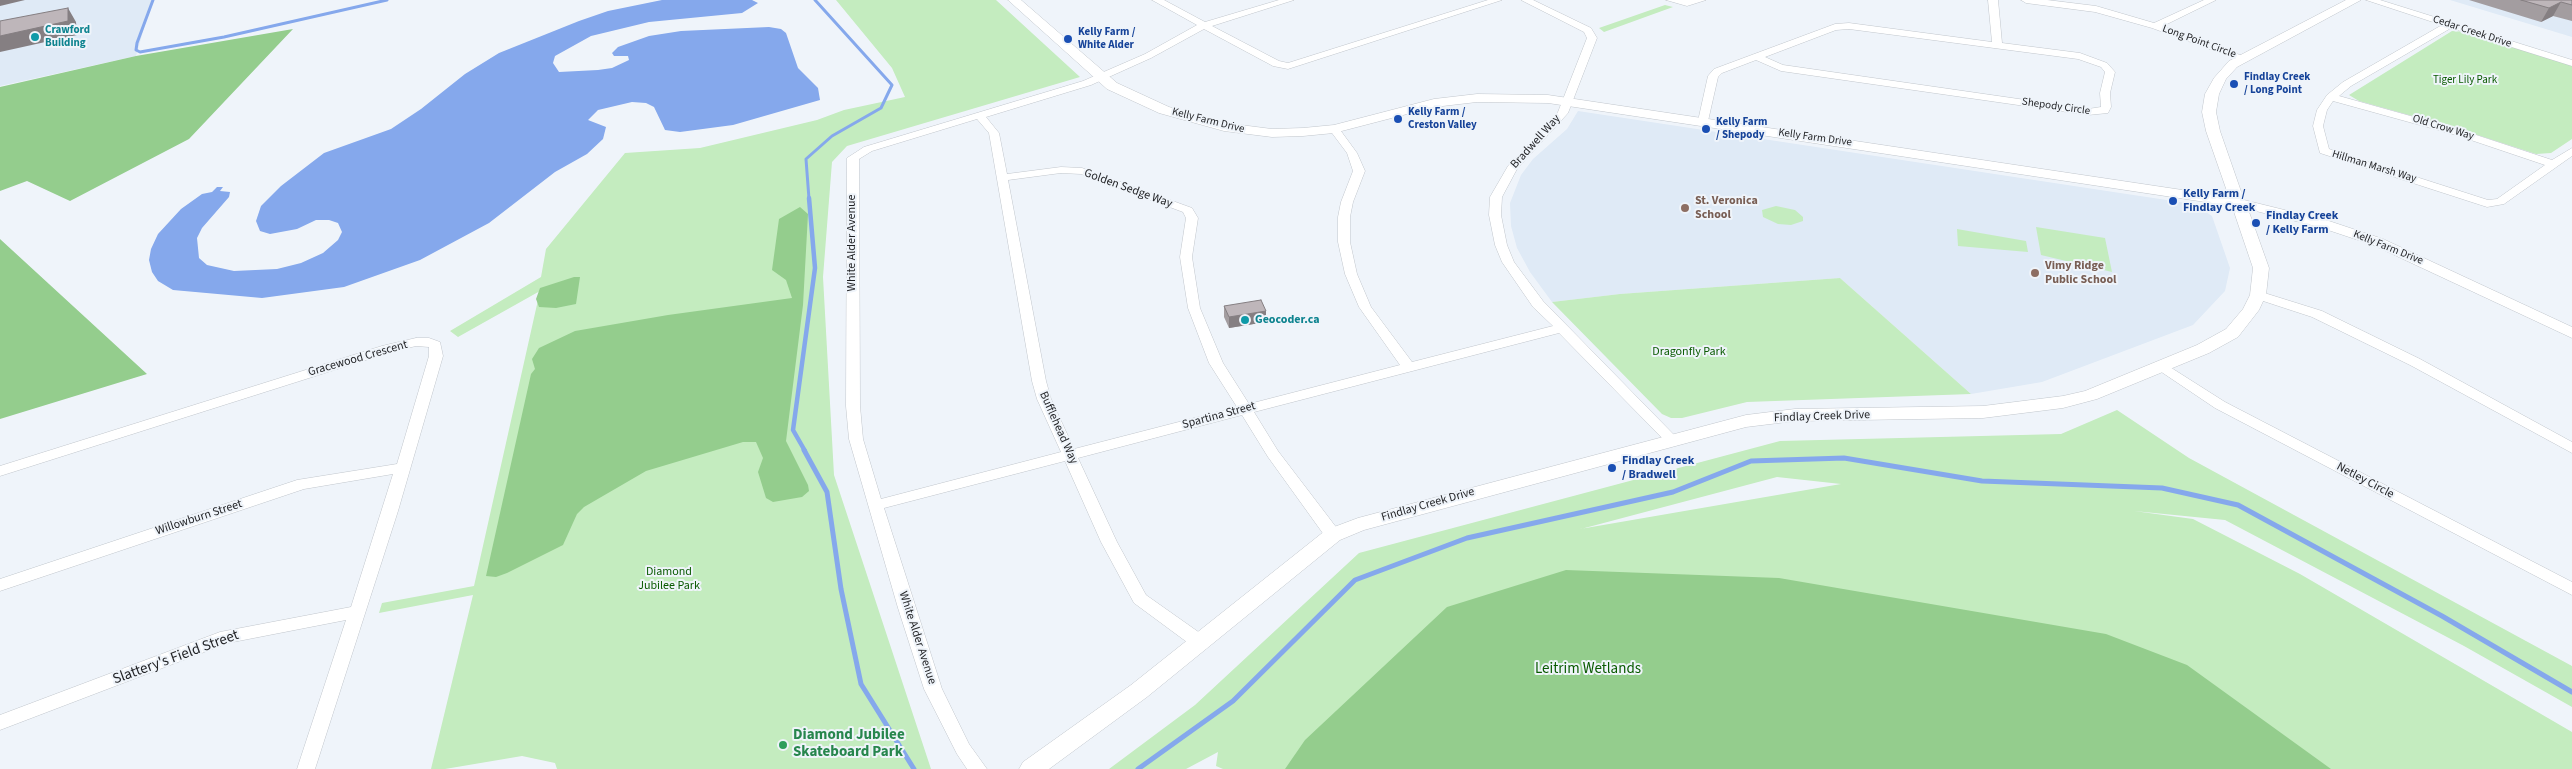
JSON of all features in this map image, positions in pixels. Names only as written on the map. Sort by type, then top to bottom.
[{"type":"street","name":"Kelly Farm Drive","points":[[1014,0],[1112,86],[1137,99],[1224,127],[1272,133],[1334,129],[1414,107],[1458,100],[1502,97],[1568,101],[2239,202],[2324,224],[2378,242],[2572,333]]},
{"type":"street","points":[[1158,0],[1276,64],[1288,66],[1497,0]]},
{"type":"street","name":"White Alder Avenue","points":[[978,769],[963,749],[933,689],[906,608],[856,439],[854,423],[853,158],[868,149],[1102,77],[1148,56],[1204,25],[1289,0]]},
{"type":"street","name":"Bradwell Way","points":[[1526,0],[1591,33],[1592,38],[1563,113],[1551,129],[1512,168],[1496,197],[1497,233],[1508,262],[1538,304],[1672,440]]},
{"type":"street","points":[[1671,0],[1687,3],[1701,0]]},
{"type":"street","points":[[1993,0],[1997,45]]},
{"type":"street","name":"Long Point Circle","points":[[2026,0],[2096,9],[2155,26],[2243,58]]},
{"type":"street","name":"Long Point Circle","points":[[2155,26],[2211,0]]},
{"type":"street","name":"Findlay Creek Drive","points":[[1031,769],[1079,736],[1201,643],[1239,609],[1333,535],[1358,525],[1460,496],[1746,421],[1794,415],[1983,412],[2034,406],[2091,395],[2203,349],[2232,333],[2251,310],[2258,295],[2262,268],[2209,112],[2212,94],[2220,78],[2232,64],[2355,0]]},
{"type":"street","name":"Cedar Creek Drive","points":[[2371,0],[2572,63]]},
{"type":"street","name":"Hillman Marsh Way","points":[[2450,25],[2347,84],[2331,97],[2322,110],[2318,126],[2324,151],[2487,204],[2500,202],[2572,152]]},
{"type":"street","name":"Shepody Circle","points":[[1703,122],[1713,76],[1718,71],[1756,56],[1835,27],[1849,26],[2080,56],[2104,65],[2110,72],[2106,93],[2106,107],[2104,110],[2088,112],[1780,68],[1756,56]]},
{"type":"street","name":"Old Crow Way","points":[[2331,97],[2460,133],[2554,164]]},
{"type":"street","name":"Bufflehead Way","points":[[980,116],[994,133],[1038,381],[1044,400],[1109,542],[1140,599],[1201,643]]},
{"type":"street","points":[[1334,129],[1352,153],[1358,171],[1344,217],[1344,242],[1351,274],[1365,307],[1408,367]]},
{"type":"street","name":"Golden Sedge Way","points":[[1001,178],[1061,170],[1082,171],[1188,210],[1192,218],[1186,257],[1194,308],[1216,363],[1244,409],[1303,496],[1333,535]]},
{"type":"street","points":[[2258,295],[2317,314],[2415,362],[2572,448]]},
{"type":"street","name":"Spartina Street","points":[[877,505],[1561,328]]},
{"type":"street","name":"Gracewood Crescent","points":[[0,471],[387,349],[428,342],[435,345],[436,356],[402,468],[306,769]]},
{"type":"street","name":"Netley Circle","points":[[2162,366],[2220,405],[2572,589]]},
{"type":"street","name":"Willowburn Street","points":[[0,585],[302,484],[402,468]]},
{"type":"street","name":"Slattery's Field Street","points":[[0,723],[226,637],[357,612]]},
{"type":"shaded area","points":[[0,0],[152,0],[136,56],[0,86]]},
{"type":"shaded area","points":[[2450,0],[2572,0],[2572,37]]},
{"type":"shaded area","points":[[1578,111],[2193,204],[2212,216],[2230,268],[2225,291],[2193,325],[2042,382],[1971,394],[1840,278],[1620,294],[1552,302],[1530,272],[1517,248],[1511,226],[1510,203],[1521,175],[1533,159],[1567,129]]},
{"type":"green space","name":"Diamond Jubilee Park","points":[[836,0],[996,0],[1080,77],[847,146],[832,162],[823,277],[834,475],[931,769],[557,769],[555,763],[522,756],[445,769],[431,769],[473,595],[379,613],[382,603],[474,586],[540,291],[458,337],[450,331],[541,277],[546,249],[625,153],[700,148],[817,120],[844,110],[905,97],[892,68]]},
{"type":"green space","points":[[1665,5],[1673,7],[1604,32],[1599,28]]},
{"type":"green space","points":[[293,29],[189,139],[70,201],[27,181],[0,191],[0,87],[136,56]]},
{"type":"green space","name":"Tiger Lily Park","points":[[2452,31],[2467,32],[2572,65],[2572,139],[2551,153],[2536,154],[2462,130],[2359,101],[2349,95]]},
{"type":"green space","points":[[1776,206],[1795,210],[1803,217],[1803,221],[1791,225],[1778,224],[1763,217],[1762,210]]},
{"type":"green space","points":[[800,207],[808,214],[803,305],[786,441],[808,485],[809,491],[802,497],[773,502],[766,498],[758,472],[763,458],[756,442],[743,442],[646,471],[584,507],[577,514],[563,545],[507,573],[496,577],[486,576],[531,374],[535,369],[532,359],[539,348],[575,331],[668,315],[792,298],[786,280],[772,270],[779,219]]},
{"type":"green space","points":[[2036,227],[2105,238],[2112,272],[2041,255]]},
{"type":"green space","points":[[1957,229],[2026,241],[2028,252],[1958,246]]},
{"type":"green space","points":[[0,239],[147,374],[0,419]]},
{"type":"green space","points":[[574,277],[580,277],[576,304],[556,308],[539,307],[536,299],[540,288]]},
{"type":"green space","name":"Dragonfly Park","points":[[1840,278],[1971,394],[1747,402],[1682,418],[1671,418],[1662,414],[1552,302],[1620,294]]},
{"type":"green space","points":[[2117,410],[2189,458],[2572,666],[2572,707],[2464,646],[2225,520],[2134,511],[2193,519],[2300,574],[2572,732],[2572,769],[1223,769],[1216,766],[1218,752],[1186,769],[1109,769],[1195,705],[1359,553],[1780,441],[2061,434]],"holes":[[[1777,477],[1841,484],[1583,529]]]},
{"type":"green space","name":"Leitrim Wetlands","points":[[1566,570],[1779,578],[2106,634],[2187,665],[2331,769],[1285,769],[1305,740],[1447,607]]},
{"type":"water","points":[[662,0],[752,0],[758,3],[742,13],[649,22],[591,36],[555,56],[553,63],[559,72],[612,68],[629,60],[628,56],[614,56],[612,53],[618,47],[649,36],[681,31],[769,27],[781,29],[786,33],[798,68],[818,88],[820,100],[733,125],[680,132],[665,130],[654,107],[646,103],[632,102],[598,110],[588,120],[606,127],[603,139],[587,154],[555,172],[489,223],[420,260],[344,287],[262,298],[173,290],[158,281],[152,272],[149,260],[151,249],[158,234],[181,209],[202,194],[212,192],[217,187],[223,187],[220,191],[230,192],[229,197],[202,228],[197,238],[199,258],[207,265],[234,271],[277,269],[301,263],[323,253],[338,240],[342,232],[338,223],[329,220],[316,220],[297,229],[270,234],[260,231],[256,221],[261,206],[281,186],[324,153],[391,129],[421,109],[465,74],[499,53],[608,11]]},
{"type":"building","points":[[2521,0],[2572,0],[2572,5],[2561,2],[2549,8]]},
{"type":"building","points":[[68,8],[68,21],[0,36],[0,21]]},
{"type":"building","points":[[1261,300],[1266,311],[1229,317],[1224,306]]},
{"type":"waterway","points":[[153,0],[137,43],[136,50],[140,52],[224,37],[387,0]]},
{"type":"waterway","points":[[809,199],[806,159],[832,136],[881,108],[892,85],[815,0]]},
{"type":"waterway","points":[[805,451],[793,430],[815,268],[809,198]]},
{"type":"waterway","points":[[804,450],[827,492],[841,589],[861,684],[914,769]]},
{"type":"waterway","points":[[1138,769],[1233,701],[1355,580],[1467,538],[1673,492],[1751,461],[1844,458],[1982,481],[2162,488],[2238,505],[2442,616],[2572,692]]},
{"type":"place","name":"Crawford Building","points":[[35,37]]},
{"type":"place","name":"Kelly Farm / White Alder","points":[[1068,39]]},
{"type":"place","name":"Findlay Creek / Long Point","points":[[2234,84]]},
{"type":"place","name":"Kelly Farm / Creston Valley","points":[[1398,119]]},
{"type":"place","name":"Kelly Farm / Shepody","points":[[1706,129]]},
{"type":"place","name":"Kelly Farm / Findlay Creek","points":[[2173,201]]},
{"type":"place","name":"St. Veronica School","points":[[1685,208]]},
{"type":"place","name":"Findlay Creek / Kelly Farm","points":[[2256,223]]},
{"type":"place","name":"Vimy Ridge Public School","points":[[2035,273]]},
{"type":"place","name":"Geocoder.ca","points":[[1245,320]]},
{"type":"place","name":"Findlay Creek / Bradwell","points":[[1612,468]]},
{"type":"place","name":"Diamond Jubilee Skateboard Park","points":[[783,745]]}]
